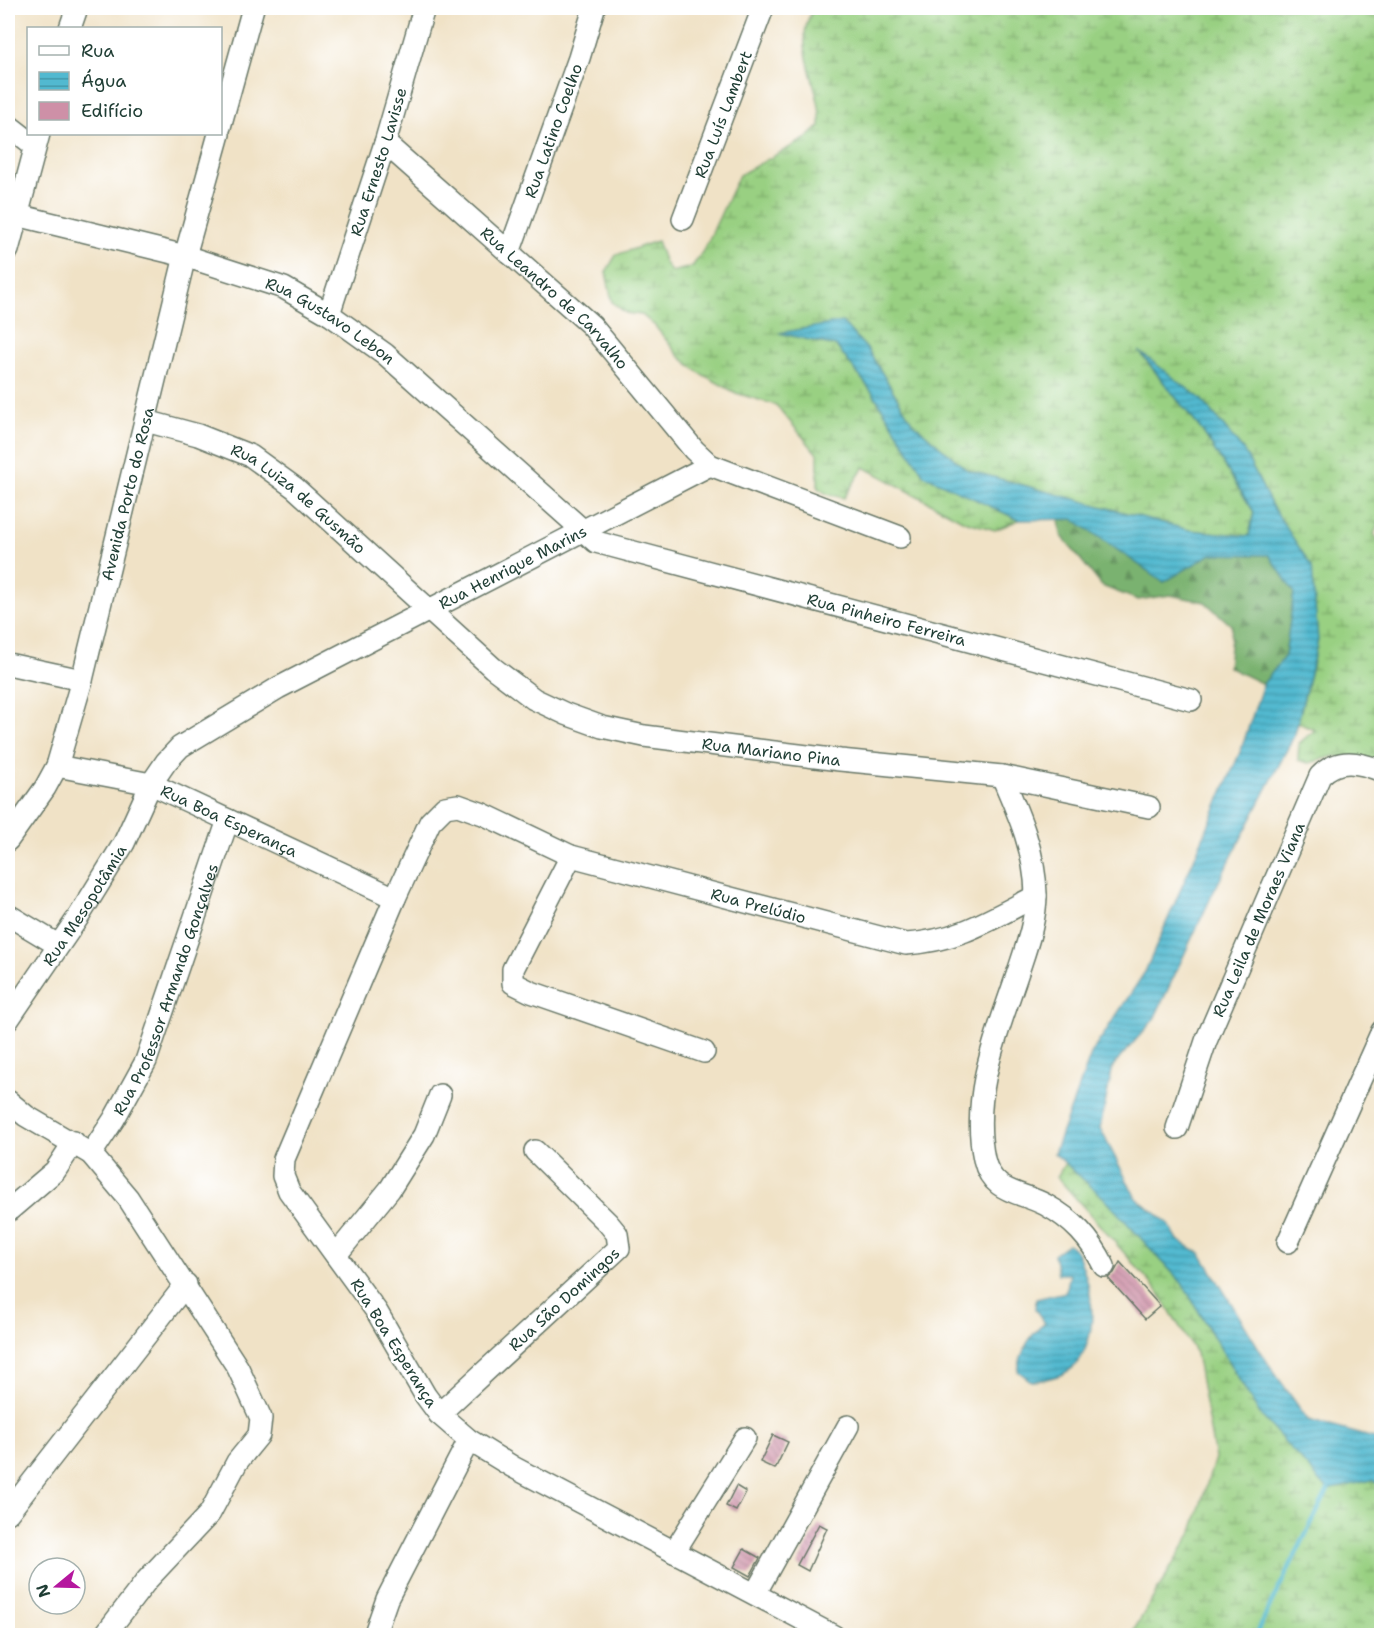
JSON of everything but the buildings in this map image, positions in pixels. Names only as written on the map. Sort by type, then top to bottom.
[{"type":"street","points":[[70,27],[77,8]]},
{"type":"street","points":[[222,120],[253,8]]},
{"type":"street","name":"Rua Ernesto Lavisse","points":[[329,314],[385,143],[424,8]]},
{"type":"street","name":"Rua Latino Coelho","points":[[509,253],[579,58],[594,8]]},
{"type":"street","name":"Rua Luís Lambert","points":[[683,219],[763,8]]},
{"type":"street","points":[[8,125],[27,135]]},
{"type":"street","name":"Avenida Porto do Rosa","points":[[8,840],[40,796],[57,766],[82,680],[185,256],[219,135]]},
{"type":"street","points":[[8,250],[37,140]]},
{"type":"street","name":"Rua Leandro de Carvalho","points":[[385,143],[591,325],[687,442],[710,465]]},
{"type":"street","name":"Rua Gustavo Lebon","points":[[17,215],[185,256],[284,288],[329,314],[385,354],[584,532]]},
{"type":"street","name":"Rua Luiza de Gusmão","points":[[146,421],[198,435],[251,456],[295,488],[431,609]]},
{"type":"street","points":[[710,465],[900,537]]},
{"type":"street","name":"Rua Henrique Marins","points":[[151,784],[165,762],[180,747],[209,727],[278,688],[710,465]]},
{"type":"street","name":"Rua Pinheiro Ferreira","points":[[584,532],[596,542],[612,548],[1191,700]]},
{"type":"street","name":"Rua Mariano Pina","points":[[431,609],[477,653],[534,699],[602,727],[702,744],[1002,776],[1149,807]]},
{"type":"street","points":[[8,664],[82,680]]},
{"type":"street","name":"Rua Leila de Moraes Viana","points":[[1177,1128],[1196,1066],[1320,776],[1336,764],[1344,762],[1382,771]]},
{"type":"street","name":"Rua Boa Esperança","points":[[57,766],[151,784],[395,898]]},
{"type":"street","points":[[1002,776],[1023,822],[1030,848],[1036,896],[1030,935],[982,1087],[981,1128],[984,1159],[989,1173],[1002,1189],[1043,1203],[1085,1233],[1104,1266]]},
{"type":"street","name":"Rua Mesopotâmia","points":[[8,1020],[124,843],[151,784]]},
{"type":"street","name":"Rua Boa Esperança","points":[[483,814],[458,805],[445,807],[430,822],[293,1136],[282,1168],[289,1191],[387,1328],[425,1395],[439,1414],[469,1440],[513,1467],[834,1635]]},
{"type":"street","name":"Rua Prelúdio","points":[[483,814],[571,856],[906,944],[941,941],[961,934],[1036,896]]},
{"type":"street","name":"Rua Professor Armando Gonçalves","points":[[91,1154],[114,1119],[146,1061],[228,820]]},
{"type":"street","points":[[571,856],[513,969],[513,983],[531,992],[704,1052]]},
{"type":"street","points":[[8,915],[58,945]]},
{"type":"street","points":[[1288,1242],[1382,1031]]},
{"type":"street","points":[[336,1255],[396,1180],[424,1136],[440,1095]]},
{"type":"street","points":[[8,1101],[26,1116],[91,1154],[128,1198],[186,1284],[238,1368],[261,1418],[259,1435],[237,1462],[210,1513],[147,1580],[104,1635]]},
{"type":"street","points":[[8,1211],[55,1171],[74,1142]]},
{"type":"street","name":"Rua São Domingos","points":[[439,1414],[620,1248],[617,1234],[608,1223],[536,1151]]},
{"type":"street","points":[[8,1513],[186,1284]]},
{"type":"street","points":[[755,1594],[848,1426]]},
{"type":"street","points":[[674,1552],[745,1438]]},
{"type":"street","points":[[374,1635],[387,1599],[469,1440]]},
{"type":"green space","points":[[814,8],[1381,8],[1382,517],[1374,534],[1382,546],[1381,766],[1335,756],[1309,763],[1298,760],[1299,743],[1315,730],[1298,723],[1318,640],[1272,506],[1244,451],[1201,399],[1141,354],[1203,432],[1254,512],[1249,536],[1189,530],[967,470],[912,422],[868,350],[842,322],[781,333],[836,346],[873,393],[924,475],[1019,520],[995,530],[964,521],[864,467],[844,498],[827,494],[818,488],[818,455],[776,405],[736,393],[698,372],[679,356],[655,326],[642,315],[626,313],[612,302],[606,272],[616,255],[657,241],[671,272],[692,267],[705,248],[739,175],[807,138],[820,126],[820,111],[809,66],[805,37],[807,22]]},
{"type":"green space","points":[[1059,519],[1073,519],[1164,582],[1211,554],[1269,555],[1294,592],[1285,656],[1263,684],[1228,667],[1232,626],[1205,602],[1170,595],[1138,600],[1102,586],[1061,535]]},
{"type":"green space","points":[[1065,1163],[1104,1198],[1182,1283],[1259,1413],[1293,1449],[1372,1480],[1381,1487],[1381,1635],[1131,1635],[1192,1532],[1215,1458],[1196,1353],[1157,1290],[1057,1177]]},
{"type":"water","points":[[842,322],[868,350],[912,422],[967,470],[1189,530],[1249,536],[1254,512],[1203,432],[1139,351],[1201,399],[1244,451],[1272,506],[1312,567],[1318,640],[1295,734],[1213,893],[1154,1019],[1113,1066],[1100,1128],[1136,1198],[1168,1223],[1178,1240],[1201,1254],[1269,1365],[1308,1420],[1374,1438],[1381,1436],[1381,1487],[1372,1480],[1328,1490],[1259,1413],[1182,1283],[1104,1198],[1054,1153],[1092,1052],[1145,972],[1241,750],[1263,684],[1285,656],[1294,592],[1269,555],[1211,554],[1164,582],[1073,519],[1019,520],[924,475],[873,393],[836,346],[779,333]]},
{"type":"water","points":[[1068,1244],[1078,1255],[1087,1282],[1092,1318],[1091,1330],[1083,1352],[1073,1367],[1062,1374],[1031,1381],[1018,1371],[1027,1344],[1034,1333],[1045,1323],[1035,1309],[1036,1299],[1066,1292],[1070,1274],[1058,1274],[1054,1254]]},
{"type":"waterway","points":[[1255,1636],[1328,1490]]}]
